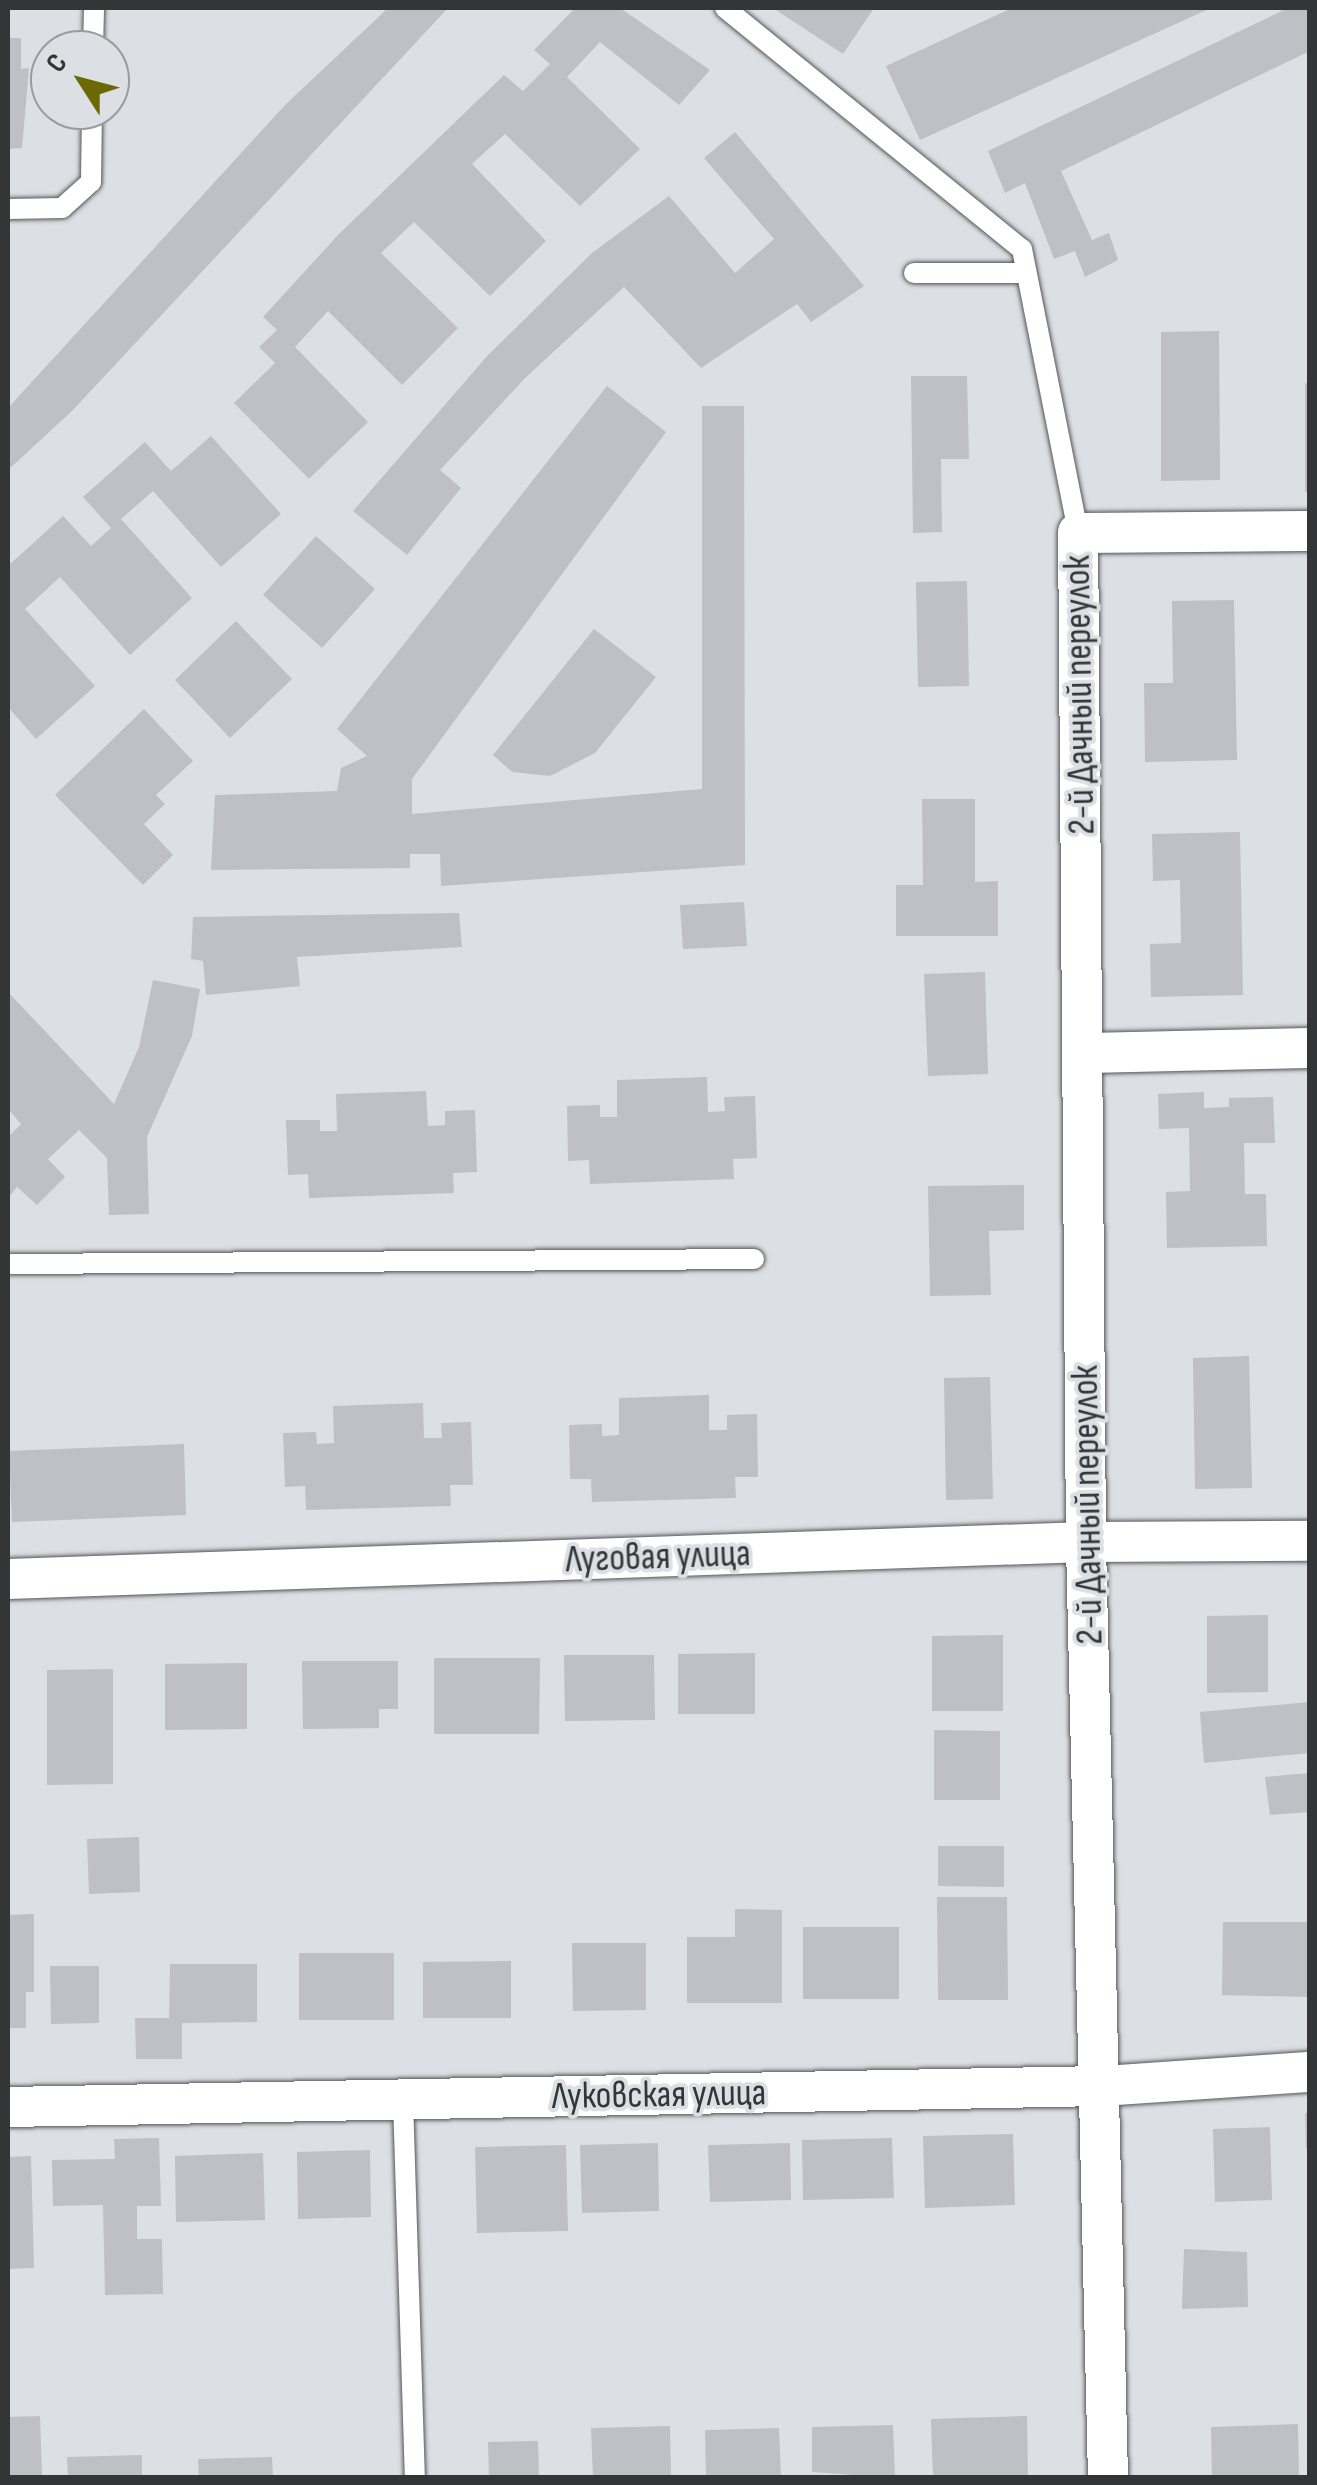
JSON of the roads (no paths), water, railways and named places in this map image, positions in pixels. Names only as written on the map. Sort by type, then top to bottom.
[{"type":"street","points":[[1078,532],[1310,531]]},
{"type":"street","name":"2-й Дачный переулок","points":[[1078,532],[1086,1054],[1086,1542],[1103,2086],[1108,2478]]},
{"type":"street","points":[[1086,1054],[1310,1048]]},
{"type":"street","name":"Луговая улица","points":[[8,1580],[1086,1542],[1310,1541]]},
{"type":"street","name":"Луковская улица","points":[[8,2107],[1103,2086],[1310,2072]]},
{"type":"lane","points":[[724,8],[1022,248],[1078,532]]},
{"type":"lane","points":[[8,209],[62,208],[91,182],[92,130]]},
{"type":"lane","points":[[914,273],[1026,273]]},
{"type":"lane","points":[[8,1264],[754,1260]]},
{"type":"lane","points":[[402,2100],[415,2478]]}]
